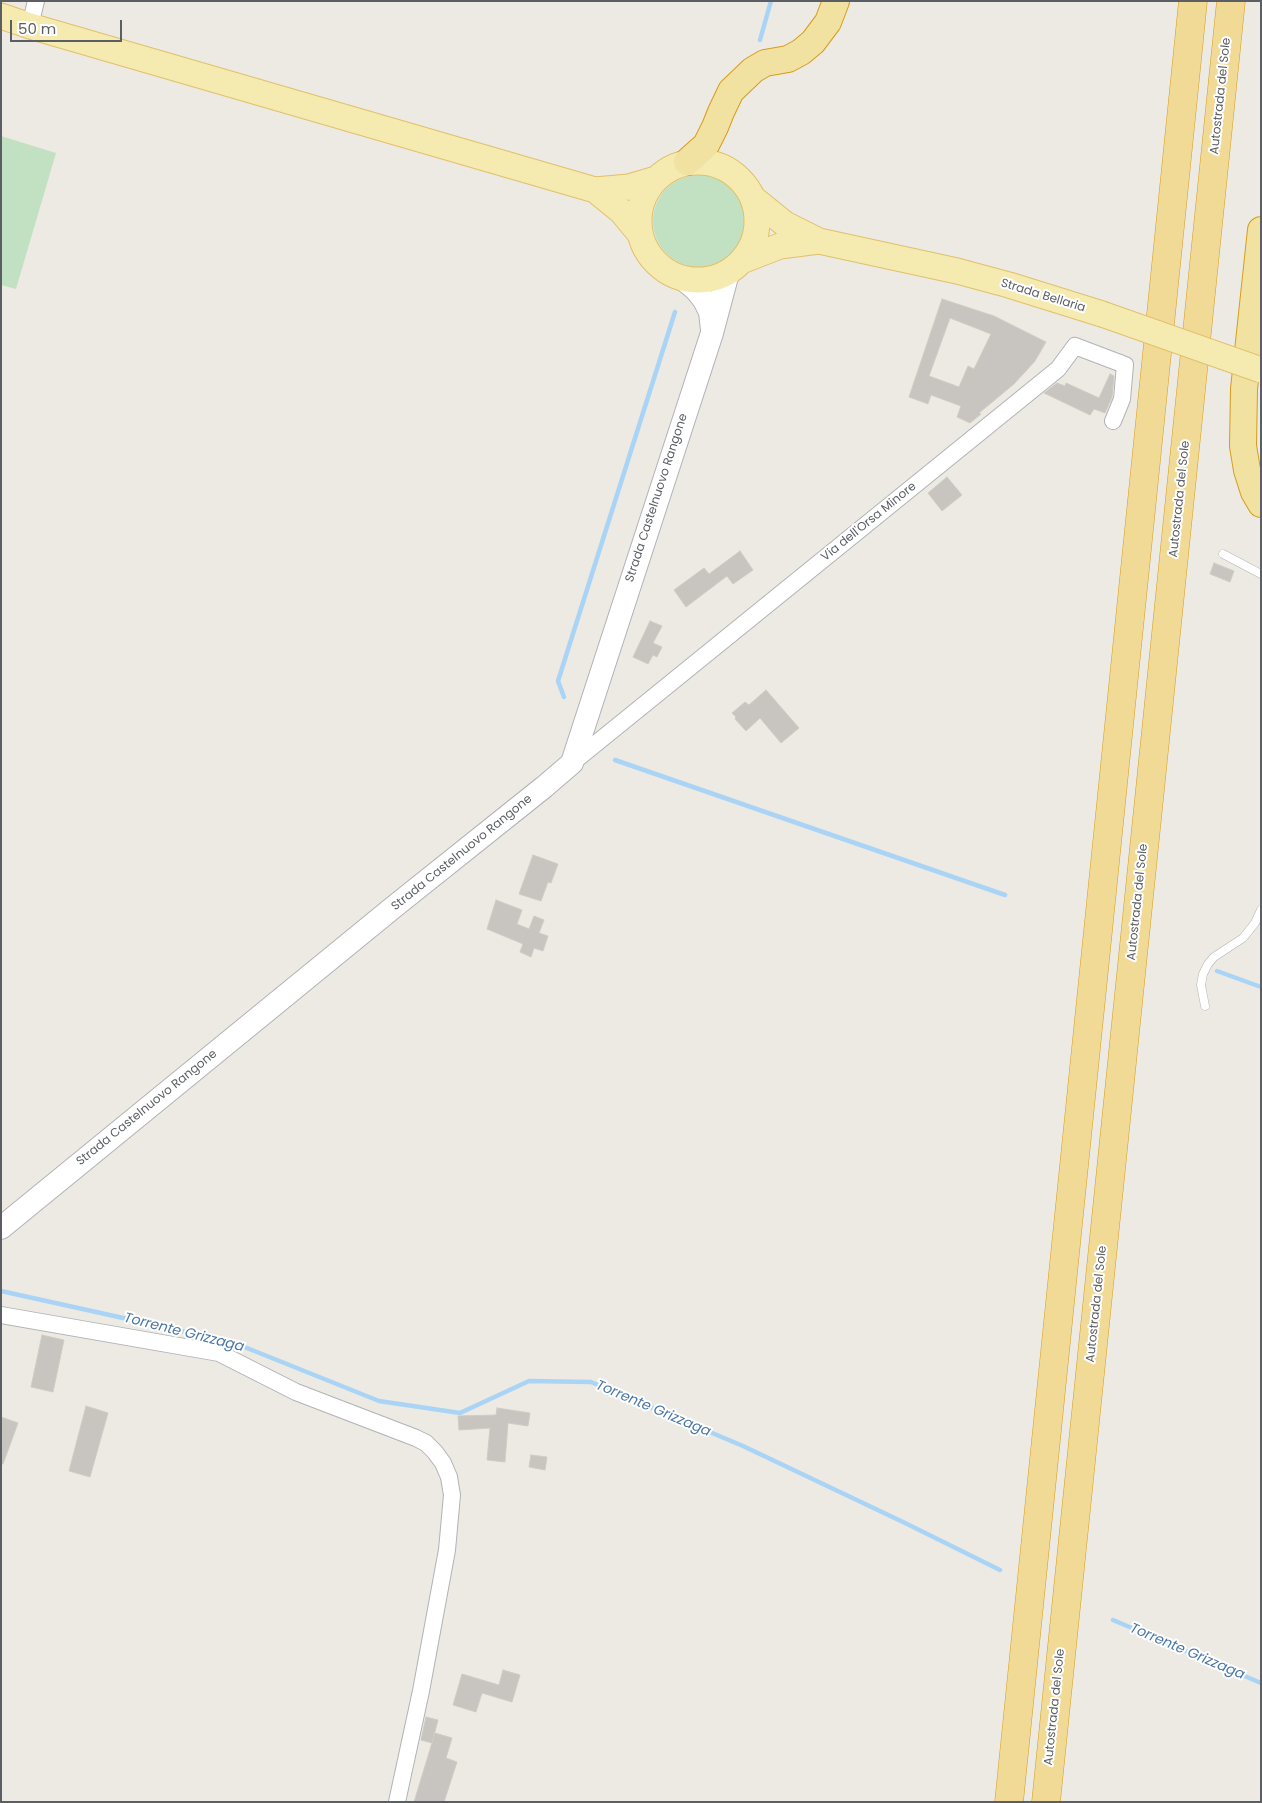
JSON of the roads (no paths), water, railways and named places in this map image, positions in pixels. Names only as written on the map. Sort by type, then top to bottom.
[{"type":"highway","points":[[687,162],[706,145],[716,128],[731,91],[753,70],[765,63],[788,59],[813,42],[828,22],[836,1]]},
{"type":"highway","points":[[1009,1802],[1193,1]]},
{"type":"highway","name":"Autostrada del Sole","points":[[1046,1802],[1231,1]]},
{"type":"highway","points":[[1261,230],[1244,389],[1243,446],[1247,470],[1254,492],[1261,504]]},
{"type":"main road","points":[[1,16],[595,190],[629,187],[656,179]]},
{"type":"main road","name":"Strada Bellaria","points":[[736,266],[753,246],[757,231],[758,215],[754,199],[746,185],[734,173],[720,165],[703,161],[687,162],[670,168],[656,179],[647,190],[641,204],[640,234],[644,246],[660,267],[683,279],[706,280],[780,246],[819,241]]},
{"type":"main road","points":[[595,190],[620,211],[640,234]]},
{"type":"main road","name":"Strada Bellaria","points":[[754,199],[785,224],[819,241],[1009,284],[1102,314],[1261,370]]},
{"type":"main road","name":"Strada Castelnuovo Rangone","points":[[1,1228],[372,924],[544,787],[572,762],[712,333],[736,266]]},
{"type":"main road","name":"Strada Castelnuovo Rangone","points":[[683,279],[695,289],[707,306],[711,319],[712,333]]},
{"type":"street","points":[[30,26],[36,1]]},
{"type":"street","name":"Via dell'Orsa Minore","points":[[572,762],[1058,370],[1075,346],[1125,365],[1122,399],[1114,421]]},
{"type":"street","points":[[1,1315],[219,1354],[296,1392],[416,1438],[426,1443],[435,1452],[443,1463],[452,1495],[447,1550],[422,1691],[397,1802]]},
{"type":"lane","points":[[1223,554],[1261,574]]},
{"type":"lane","points":[[1205,1006],[1201,985],[1203,974],[1208,964],[1214,957],[1243,938],[1261,910]]},
{"type":"waterway","points":[[760,40],[771,1]]},
{"type":"waterway","points":[[564,697],[558,681],[675,312]]},
{"type":"waterway","points":[[615,760],[1005,895]]},
{"type":"waterway","points":[[1217,971],[1261,987]]},
{"type":"waterway","name":"Torrente Grizzaga","points":[[1,1291],[232,1342],[379,1401],[460,1413],[529,1381],[591,1382],[743,1446],[1000,1570]]},
{"type":"waterway","name":"Torrente Grizzaga","points":[[1113,1620],[1261,1683]]}]
